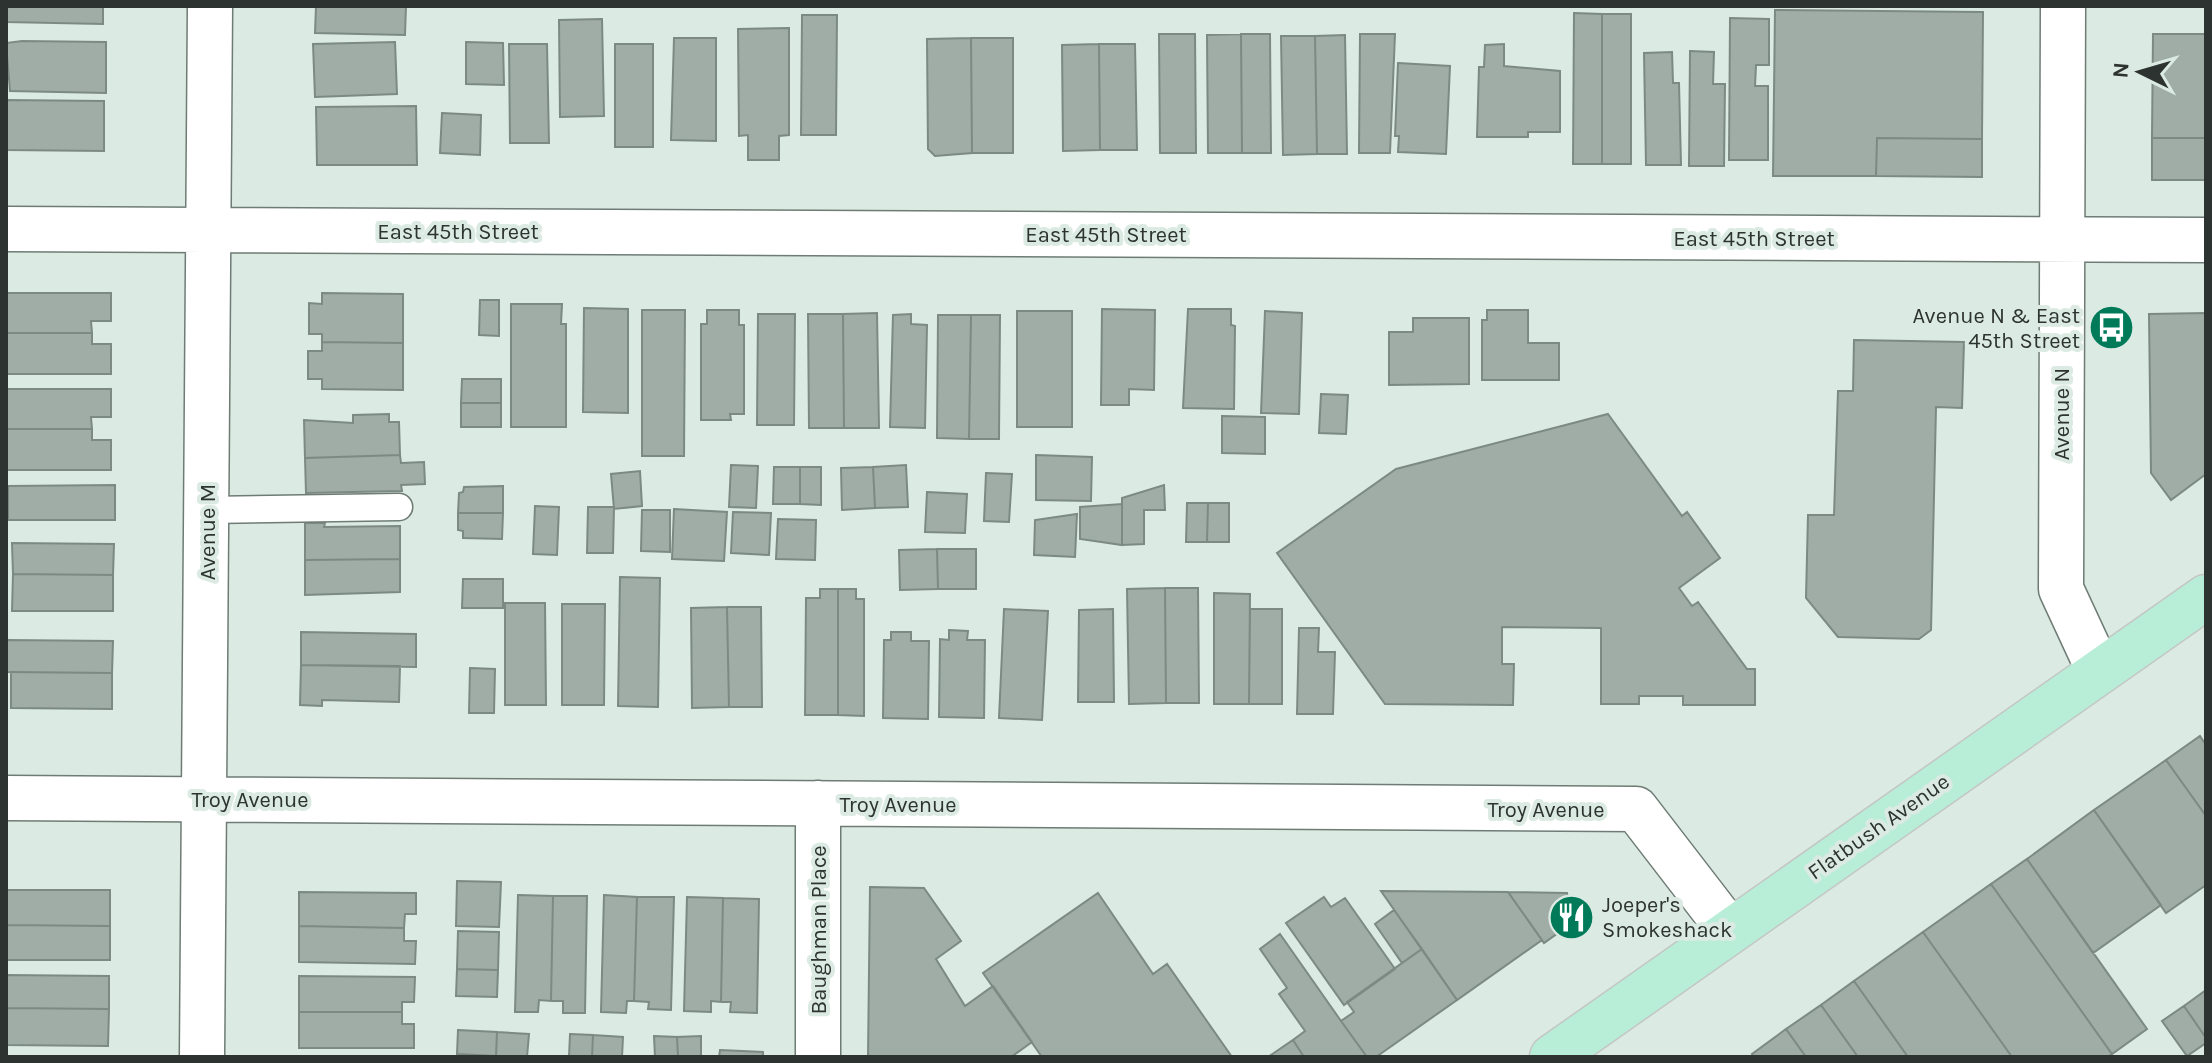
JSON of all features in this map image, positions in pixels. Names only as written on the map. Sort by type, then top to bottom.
[{"type":"main road","name":"Flatbush Avenue","points":[[1552,1057],[2206,597]]},
{"type":"street","name":"Avenue M","points":[[202,1057],[210,6]]},
{"type":"street","name":"Avenue N","points":[[2063,6],[2061,589],[2099,671]]},
{"type":"street","name":"East 45th Street","points":[[6,229],[2206,240]]},
{"type":"street","name":"Troy Avenue","points":[[6,798],[1636,809],[1730,931]]},
{"type":"street","name":"Baughman Place","points":[[818,803],[818,1057]]},
{"type":"lane","points":[[207,510],[399,507]]},
{"type":"building","points":[[6,6],[103,6],[103,24],[6,22]]},
{"type":"building","points":[[316,6],[406,6],[405,35],[315,33]]},
{"type":"building","points":[[1775,10],[1983,12],[1982,139],[1877,138],[1876,176],[1773,176]]},
{"type":"building","points":[[1574,13],[1602,14],[1602,164],[1573,164]]},
{"type":"building","points":[[1602,14],[1631,14],[1631,164],[1602,164]]},
{"type":"building","points":[[802,15],[837,15],[836,135],[801,135]]},
{"type":"building","points":[[1730,18],[1769,19],[1769,65],[1756,65],[1755,86],[1768,86],[1768,160],[1729,160]]},
{"type":"building","points":[[602,19],[604,116],[560,117],[559,20]]},
{"type":"building","points":[[789,28],[789,135],[779,136],[779,160],[748,160],[748,135],[739,136],[738,29]]},
{"type":"building","points":[[1159,34],[1195,34],[1196,153],[1160,153]]},
{"type":"building","points":[[1241,34],[1242,153],[1208,153],[1207,35]]},
{"type":"building","points":[[1241,34],[1270,34],[1271,153],[1242,153]]},
{"type":"building","points":[[1360,34],[1395,34],[1390,153],[1359,153]]},
{"type":"building","points":[[2153,34],[2206,34],[2206,138],[2152,138]]},
{"type":"building","points":[[1345,35],[1347,154],[1317,154],[1315,36]]},
{"type":"building","points":[[1281,36],[1315,36],[1317,154],[1283,155]]},
{"type":"building","points":[[674,38],[716,38],[716,141],[671,140]]},
{"type":"building","points":[[971,38],[972,153],[935,156],[928,149],[927,39]]},
{"type":"building","points":[[971,38],[1013,38],[1013,153],[972,153]]},
{"type":"building","points":[[106,42],[106,93],[10,91],[6,43]]},
{"type":"building","points":[[395,42],[397,94],[315,97],[313,44]]},
{"type":"building","points":[[466,42],[503,43],[504,85],[466,84]]},
{"type":"building","points":[[509,44],[547,44],[549,143],[510,143]]},
{"type":"building","points":[[615,44],[653,44],[653,147],[615,147]]},
{"type":"building","points":[[1099,44],[1100,150],[1063,151],[1062,45]]},
{"type":"building","points":[[1099,44],[1135,44],[1137,150],[1100,150]]},
{"type":"building","points":[[1504,44],[1504,66],[1560,71],[1560,132],[1528,132],[1528,137],[1477,137],[1479,67],[1484,67],[1485,45]]},
{"type":"building","points":[[1690,51],[1714,52],[1713,84],[1725,84],[1724,166],[1689,166]]},
{"type":"building","points":[[1672,52],[1673,83],[1679,83],[1681,165],[1646,165],[1644,53]]},
{"type":"building","points":[[1398,63],[1450,66],[1446,154],[1398,152],[1399,136],[1395,136]]},
{"type":"building","points":[[6,100],[104,101],[104,151],[6,150]]},
{"type":"building","points":[[416,106],[417,165],[317,165],[316,107]]},
{"type":"building","points":[[442,113],[481,115],[480,155],[440,153]]},
{"type":"building","points":[[1877,138],[1982,139],[1982,177],[1876,176]]},
{"type":"building","points":[[2152,138],[2206,138],[2206,180],[2152,180]]},
{"type":"building","points":[[6,293],[111,293],[111,321],[91,321],[92,333],[6,333]]},
{"type":"building","points":[[322,293],[403,294],[403,343],[322,342],[322,334],[309,334],[309,303],[322,304]]},
{"type":"building","points":[[480,300],[499,300],[499,336],[479,335]]},
{"type":"building","points":[[511,304],[562,304],[561,324],[566,324],[566,427],[511,427]]},
{"type":"building","points":[[584,308],[628,309],[628,413],[583,412]]},
{"type":"building","points":[[1102,309],[1155,310],[1154,390],[1129,389],[1129,405],[1101,405]]},
{"type":"building","points":[[1188,309],[1231,309],[1231,325],[1235,326],[1234,409],[1183,408]]},
{"type":"building","points":[[642,310],[685,310],[684,456],[642,456]]},
{"type":"building","points":[[707,310],[739,310],[739,325],[744,325],[744,414],[730,414],[731,420],[701,420],[701,324],[707,324]]},
{"type":"building","points":[[1487,310],[1528,310],[1528,343],[1559,343],[1559,380],[1482,380],[1482,320],[1487,320]]},
{"type":"building","points":[[1017,311],[1072,311],[1072,427],[1017,427]]},
{"type":"building","points":[[1265,311],[1302,313],[1299,414],[1261,413]]},
{"type":"building","points":[[877,313],[879,428],[844,428],[843,314]]},
{"type":"building","points":[[2206,313],[2206,474],[2171,500],[2151,473],[2149,314]]},
{"type":"building","points":[[758,314],[795,314],[794,425],[757,425]]},
{"type":"building","points":[[808,314],[843,314],[844,428],[809,428]]},
{"type":"building","points":[[911,314],[911,324],[927,325],[925,428],[890,427],[893,315]]},
{"type":"building","points":[[938,315],[971,315],[969,439],[937,438]]},
{"type":"building","points":[[971,315],[1000,315],[999,439],[969,439]]},
{"type":"building","points":[[1413,318],[1469,318],[1469,384],[1389,385],[1389,332],[1413,332]]},
{"type":"building","points":[[6,333],[92,333],[92,344],[111,344],[111,374],[6,374]]},
{"type":"building","points":[[1854,340],[1964,342],[1962,408],[1936,407],[1931,630],[1919,639],[1838,637],[1806,598],[1808,515],[1834,515],[1838,391],[1853,391]]},
{"type":"building","points":[[322,342],[403,343],[403,390],[322,389],[322,379],[308,379],[308,351],[322,351]]},
{"type":"building","points":[[462,379],[501,379],[501,403],[461,403]]},
{"type":"building","points":[[6,389],[111,389],[111,417],[91,417],[92,429],[6,429]]},
{"type":"building","points":[[1321,394],[1348,395],[1346,434],[1319,433]]},
{"type":"building","points":[[461,403],[501,403],[501,427],[461,427]]},
{"type":"building","points":[[389,414],[389,422],[399,422],[400,455],[305,458],[304,420],[353,423],[353,415]]},
{"type":"building","points":[[1608,414],[1682,516],[1687,512],[1720,558],[1679,588],[1692,606],[1698,602],[1747,669],[1755,669],[1755,705],[1683,705],[1683,696],[1639,696],[1639,704],[1601,704],[1601,628],[1502,627],[1502,664],[1514,664],[1513,705],[1385,704],[1277,553],[1396,469]]},
{"type":"building","points":[[1222,416],[1265,417],[1265,454],[1222,453]]},
{"type":"building","points":[[6,429],[92,429],[92,440],[111,440],[111,470],[6,470]]},
{"type":"building","points":[[400,455],[401,463],[424,462],[425,484],[401,485],[402,491],[306,493],[305,458]]},
{"type":"building","points":[[1036,455],[1092,457],[1091,501],[1036,500]]},
{"type":"building","points":[[731,465],[758,466],[756,508],[729,507]]},
{"type":"building","points":[[906,465],[908,507],[875,508],[873,467]]},
{"type":"building","points":[[774,467],[800,467],[800,504],[773,504]]},
{"type":"building","points":[[800,467],[821,467],[821,505],[800,504]]},
{"type":"building","points":[[873,467],[875,508],[842,510],[841,468]]},
{"type":"building","points":[[640,471],[642,506],[614,509],[611,474]]},
{"type":"building","points":[[986,473],[1012,474],[1009,522],[984,521]]},
{"type":"building","points":[[115,485],[115,520],[8,520],[8,486]]},
{"type":"building","points":[[1164,485],[1165,510],[1144,510],[1144,544],[1122,545],[1122,498]]},
{"type":"building","points":[[503,486],[503,513],[458,513],[459,493],[463,492],[464,487]]},
{"type":"building","points":[[927,492],[967,494],[965,533],[925,532]]},
{"type":"building","points":[[1187,503],[1208,503],[1207,542],[1186,542]]},
{"type":"building","points":[[1208,503],[1229,503],[1229,542],[1207,542]]},
{"type":"building","points":[[1122,504],[1122,545],[1080,539],[1080,507]]},
{"type":"building","points":[[535,506],[559,507],[557,555],[533,554]]},
{"type":"building","points":[[588,507],[614,507],[613,553],[587,553]]},
{"type":"building","points":[[674,509],[727,512],[724,561],[672,559]]},
{"type":"building","points":[[642,510],[670,510],[670,552],[641,551]]},
{"type":"building","points":[[733,512],[771,513],[769,555],[731,553]]},
{"type":"building","points":[[458,513],[503,513],[502,539],[463,538],[463,531],[458,530]]},
{"type":"building","points":[[1077,514],[1075,557],[1034,555],[1035,520]]},
{"type":"building","points":[[778,519],[816,520],[815,560],[776,559]]},
{"type":"building","points":[[305,523],[325,523],[324,527],[400,526],[400,559],[305,560]]},
{"type":"building","points":[[12,543],[114,544],[113,575],[13,574]]},
{"type":"building","points":[[937,549],[976,549],[976,589],[938,589]]},
{"type":"building","points":[[937,549],[938,589],[900,590],[899,550]]},
{"type":"building","points":[[400,559],[400,592],[305,595],[305,560]]},
{"type":"building","points":[[13,574],[113,575],[113,611],[12,611]]},
{"type":"building","points":[[620,577],[660,578],[658,707],[618,706]]},
{"type":"building","points":[[463,579],[503,579],[503,608],[462,608]]},
{"type":"building","points":[[1165,588],[1166,703],[1129,704],[1127,589]]},
{"type":"building","points":[[1165,588],[1198,588],[1199,703],[1166,703]]},
{"type":"building","points":[[820,589],[838,589],[838,715],[805,715],[806,598],[820,598]]},
{"type":"building","points":[[838,589],[856,589],[856,599],[864,599],[864,716],[838,715]]},
{"type":"building","points":[[1214,593],[1250,594],[1249,704],[1214,704]]},
{"type":"building","points":[[505,603],[545,603],[546,705],[505,705]]},
{"type":"building","points":[[562,604],[605,604],[604,705],[562,705]]},
{"type":"building","points":[[727,607],[729,707],[692,708],[691,608]]},
{"type":"building","points":[[727,607],[761,607],[762,707],[729,707]]},
{"type":"building","points":[[1004,609],[1048,611],[1042,720],[999,718]]},
{"type":"building","points":[[1113,609],[1114,702],[1078,702],[1079,610]]},
{"type":"building","points":[[1250,609],[1282,609],[1282,704],[1249,704]]},
{"type":"building","points":[[1299,628],[1319,628],[1318,652],[1335,652],[1333,714],[1297,714]]},
{"type":"building","points":[[949,630],[968,631],[967,640],[985,640],[984,718],[939,717],[940,639],[949,640]]},
{"type":"building","points":[[301,632],[416,634],[416,667],[301,665]]},
{"type":"building","points":[[891,632],[911,632],[911,641],[929,641],[928,719],[883,718],[884,640],[891,640]]},
{"type":"building","points":[[6,640],[113,641],[112,673],[6,672]]},
{"type":"building","points":[[301,665],[400,666],[399,702],[322,700],[322,706],[300,705]]},
{"type":"building","points":[[470,668],[495,669],[494,713],[469,713]]},
{"type":"building","points":[[11,672],[112,673],[112,709],[11,708]]},
{"type":"building","points":[[2200,736],[2206,745],[2206,816],[2166,760]]},
{"type":"building","points":[[2166,760],[2206,816],[2206,885],[2166,913],[2094,810]]},
{"type":"building","points":[[2094,810],[2161,905],[2093,953],[2027,859]]},
{"type":"building","points":[[2027,859],[2147,1029],[2112,1054],[1991,884]]},
{"type":"building","points":[[457,881],[501,882],[499,927],[456,926]]},
{"type":"building","points":[[1991,884],[2112,1054],[2108,1057],[2012,1057],[1923,932]]},
{"type":"building","points":[[870,887],[924,888],[961,941],[936,959],[965,1006],[993,986],[1032,1042],[1011,1057],[868,1057]]},
{"type":"building","points":[[6,890],[110,890],[110,926],[6,925]]},
{"type":"building","points":[[1381,891],[1508,892],[1542,940],[1457,1000]]},
{"type":"building","points":[[299,892],[416,893],[416,914],[405,914],[404,928],[299,926]]},
{"type":"building","points":[[1508,892],[1567,893],[1572,923],[1544,943]]},
{"type":"building","points":[[1098,893],[1153,974],[1167,964],[1232,1057],[1042,1057],[983,973]]},
{"type":"building","points":[[518,895],[553,896],[551,1001],[539,1000],[538,1012],[515,1012]]},
{"type":"building","points":[[604,895],[637,897],[634,1001],[627,1001],[626,1013],[601,1012]]},
{"type":"building","points":[[553,896],[587,896],[585,1013],[563,1013],[563,1001],[551,1001]]},
{"type":"building","points":[[637,897],[674,897],[671,1010],[648,1009],[649,1002],[634,1001]]},
{"type":"building","points":[[687,897],[723,898],[721,1002],[711,1001],[711,1012],[684,1011]]},
{"type":"building","points":[[1324,897],[1331,907],[1345,898],[1395,969],[1344,1005],[1286,923]]},
{"type":"building","points":[[723,898],[759,899],[757,1013],[730,1012],[731,1002],[721,1002]]},
{"type":"building","points":[[1394,910],[1422,949],[1402,963],[1375,924]]},
{"type":"building","points":[[6,925],[110,926],[110,960],[6,960]]},
{"type":"building","points":[[299,926],[404,928],[404,941],[416,941],[415,964],[299,962]]},
{"type":"building","points":[[458,931],[499,932],[498,970],[457,969]]},
{"type":"building","points":[[1923,932],[2012,1057],[1908,1057],[1854,981]]},
{"type":"building","points":[[1280,934],[1367,1057],[1304,1057],[1293,1040],[1305,1031],[1279,994],[1287,988],[1260,949]]},
{"type":"building","points":[[1422,949],[1457,1000],[1376,1057],[1367,1057],[1341,1021],[1354,1012],[1347,1002]]},
{"type":"building","points":[[457,969],[498,970],[497,997],[456,996]]},
{"type":"building","points":[[6,975],[109,976],[109,1009],[6,1008]]},
{"type":"building","points":[[299,976],[415,977],[414,1002],[402,1002],[402,1012],[299,1012]]},
{"type":"building","points":[[1854,981],[1908,1057],[1858,1057],[1821,1005]]},
{"type":"building","points":[[2206,990],[2206,1038],[2184,1006]]},
{"type":"building","points":[[1821,1005],[1858,1057],[1806,1057],[1786,1029]]},
{"type":"building","points":[[2184,1006],[2206,1038],[2206,1043],[2187,1056],[2162,1021]]},
{"type":"building","points":[[6,1008],[109,1009],[108,1046],[6,1045]]},
{"type":"building","points":[[299,1012],[402,1012],[402,1024],[414,1024],[414,1048],[299,1048]]},
{"type":"building","points":[[1786,1029],[1806,1057],[1754,1057],[1752,1054]]},
{"type":"building","points":[[458,1030],[497,1032],[496,1056],[457,1054]]},
{"type":"building","points":[[497,1032],[529,1034],[527,1057],[496,1057]]},
{"type":"building","points":[[570,1034],[593,1035],[592,1057],[569,1057]]},
{"type":"building","points":[[593,1035],[623,1037],[622,1057],[592,1057]]},
{"type":"building","points":[[654,1036],[677,1037],[678,1057],[655,1057]]},
{"type":"building","points":[[701,1036],[701,1057],[678,1057],[677,1037]]},
{"type":"building","points":[[1293,1040],[1304,1057],[1268,1057]]},
{"type":"building","points":[[720,1050],[763,1052],[763,1057],[719,1057]]},
{"type":"place","name":"Avenue N & East 45th Street","points":[[2111,328]]},
{"type":"place","name":"Joeper's Smokeshack","points":[[1571,917]]}]
